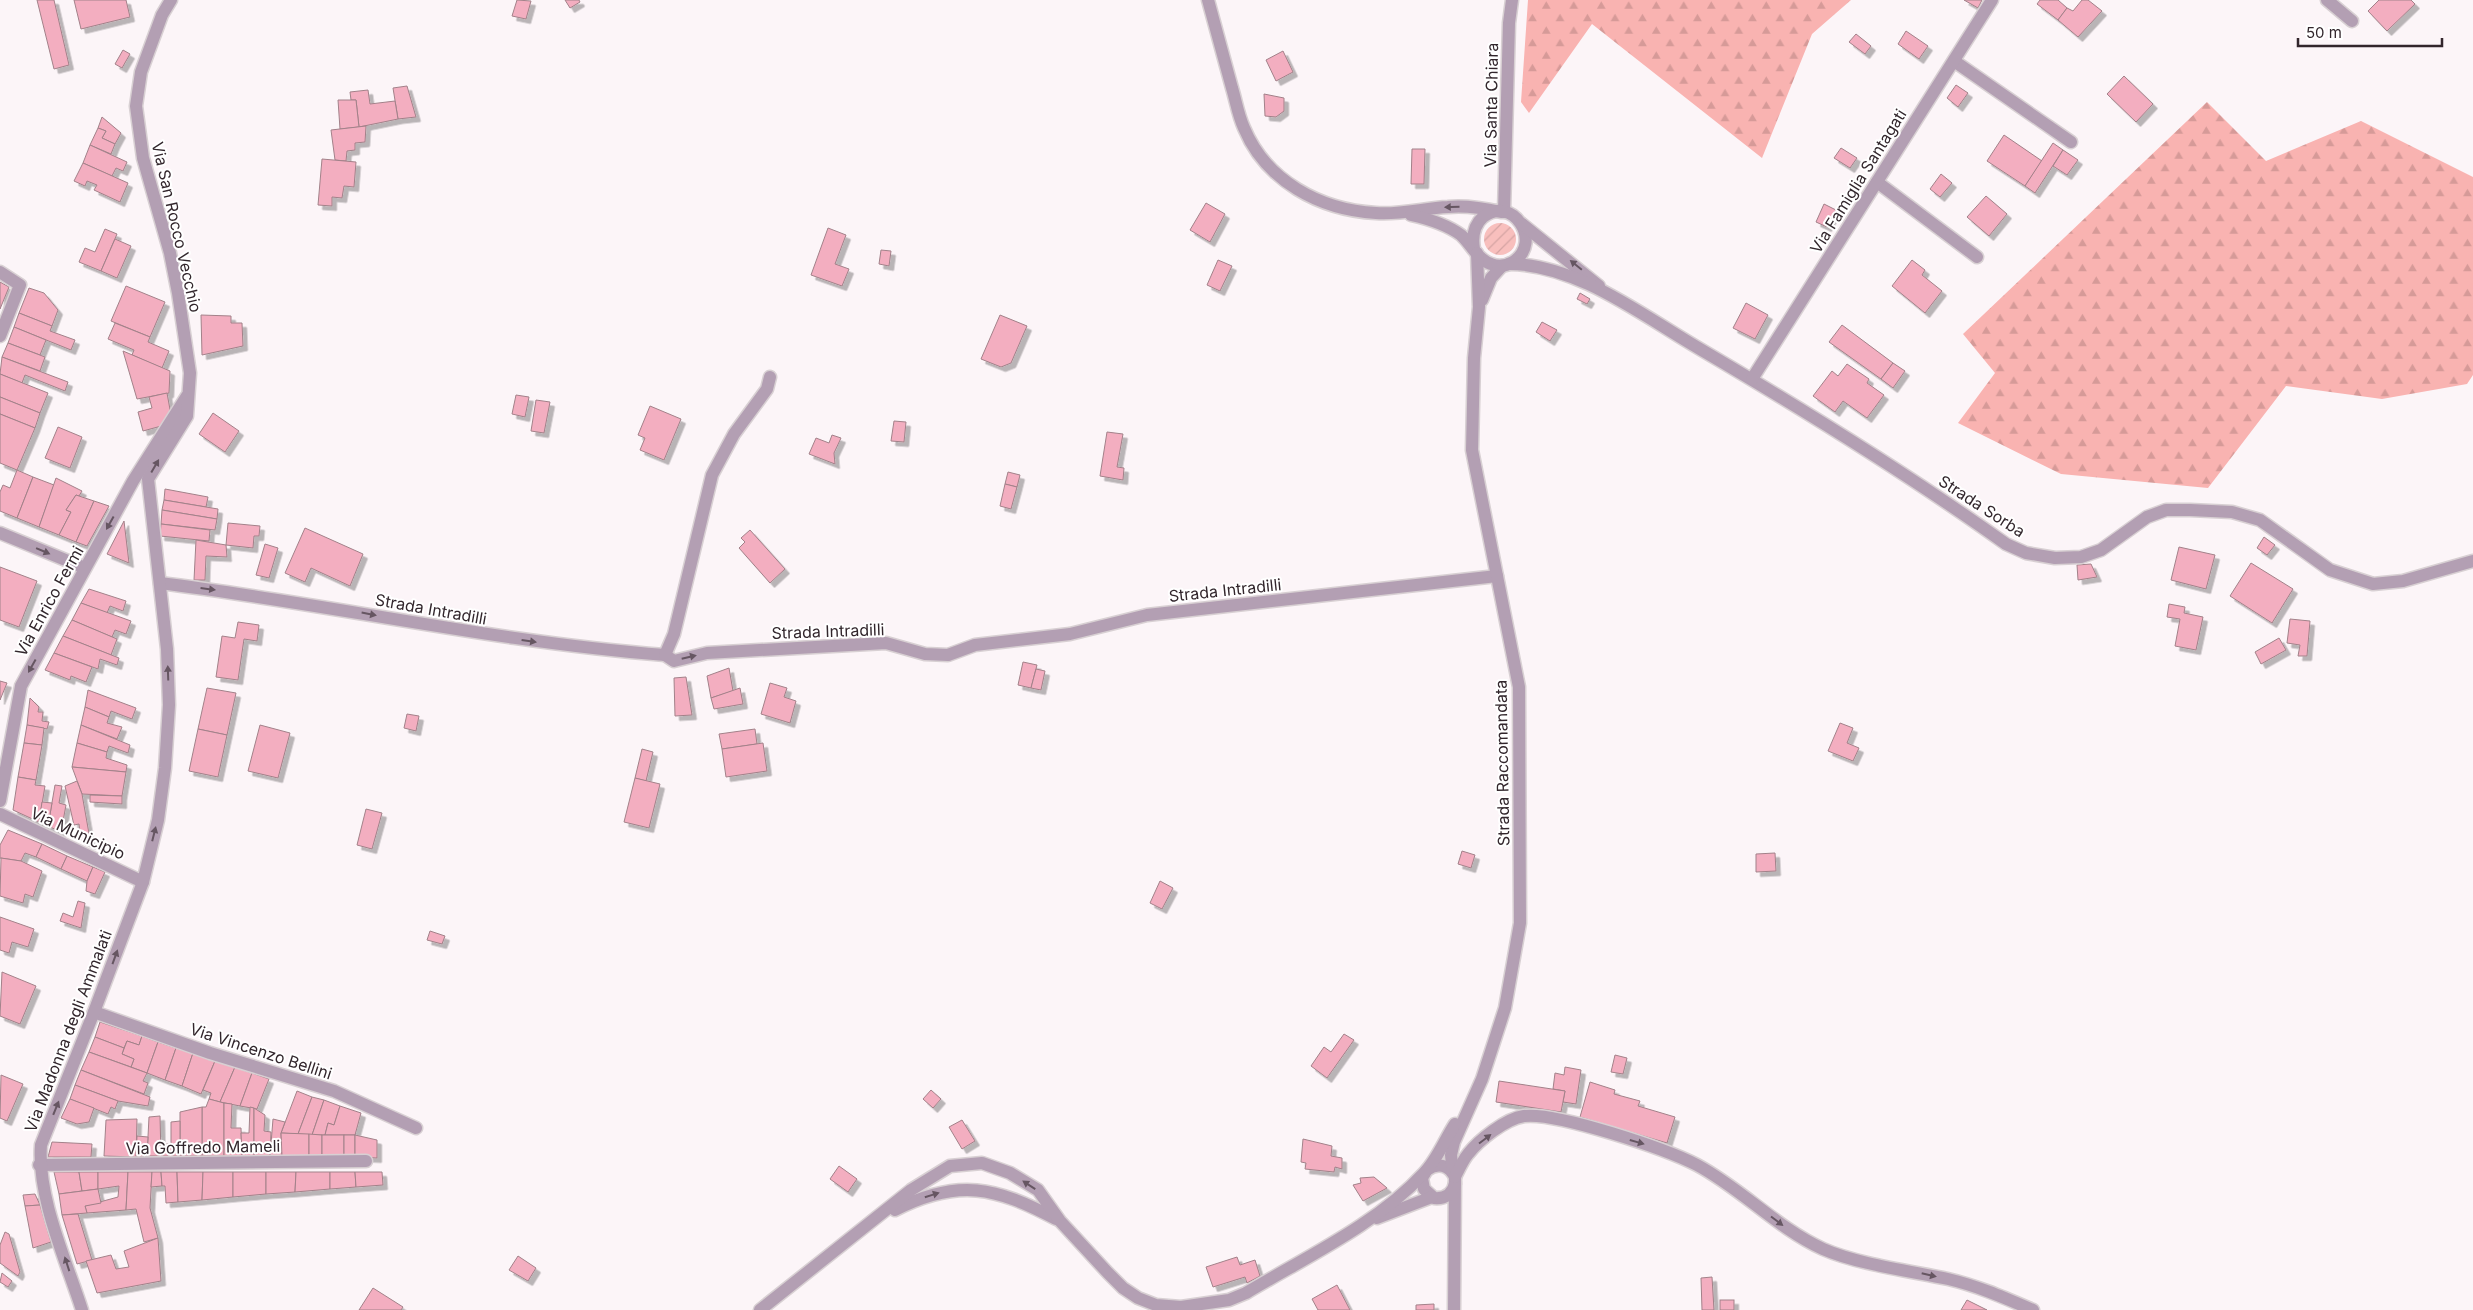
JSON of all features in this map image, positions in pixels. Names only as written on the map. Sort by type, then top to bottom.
[{"type":"street","name":"Via San Rocco Vecchio","points":[[170,0],[162,15],[141,72],[136,106],[143,158],[170,253],[178,293],[190,373],[189,394]]},
{"type":"street","points":[[1208,0],[1243,127],[1261,158],[1291,186],[1315,200],[1350,210],[1376,214],[1478,206],[1518,218],[1526,233],[1523,252],[1491,278],[1479,307]]},
{"type":"street","name":"Via Santa Chiara","points":[[1502,212],[1509,22],[1512,0]]},
{"type":"street","name":"Via Famiglia Santagati","points":[[1752,379],[1992,0]]},
{"type":"street","points":[[2327,0],[2352,21]]},
{"type":"street","points":[[1954,61],[2071,142]]},
{"type":"street","points":[[1877,182],[1977,257]]},
{"type":"street","points":[[1479,307],[1473,231],[1477,223],[1484,216],[1502,212]]},
{"type":"street","points":[[1401,213],[1434,220],[1449,227],[1488,263],[1506,265],[1528,264],[1556,271],[1612,297]]},
{"type":"street","points":[[1522,224],[1578,267],[1612,297]]},
{"type":"street","points":[[0,272],[20,285],[0,336]]},
{"type":"street","name":"Strada Sorba","points":[[1612,297],[1752,379],[1876,457],[2006,544],[2026,553],[2055,558],[2081,557],[2101,550],[2147,517],[2166,510],[2190,510],[2232,512],[2260,520],[2330,570],[2373,584],[2403,581],[2473,561]]},
{"type":"street","name":"Strada Raccomandata","points":[[1474,1095],[1505,1008],[1520,923],[1519,686],[1472,450],[1474,358],[1479,307]]},
{"type":"street","points":[[665,655],[676,624],[712,475],[734,434],[767,389],[770,377]]},
{"type":"street","name":"Via Enrico Fermi","points":[[0,802],[21,686],[133,481],[189,394]]},
{"type":"street","points":[[143,882],[158,820],[165,768],[169,705],[167,650],[148,479],[187,416],[189,394]]},
{"type":"street","points":[[0,533],[85,568]]},
{"type":"street","name":"Strada Intradilli","points":[[160,582],[267,596],[475,634],[590,649],[665,655],[674,661],[707,653],[886,643],[924,654],[948,655],[975,646],[1070,634],[1147,615],[1497,576]]},
{"type":"street","name":"Via Municipio","points":[[0,814],[143,882]]},
{"type":"street","name":"Via Madonna degli Ammalati","points":[[82,1310],[53,1221],[39,1165],[41,1145],[143,882]]},
{"type":"street","name":"Via Vincenzo Bellini","points":[[94,1012],[210,1053],[334,1091],[416,1128]]},
{"type":"street","points":[[1454,1235],[1448,1214],[1433,1197],[1427,1194],[1422,1184],[1426,1171],[1474,1095]]},
{"type":"street","points":[[1363,1223],[1433,1197],[1446,1197],[1454,1188],[1451,1155],[1454,1142],[1474,1095]]},
{"type":"street","points":[[1454,1177],[1467,1154],[1504,1124],[1522,1116],[1541,1116],[1563,1121],[1655,1148],[1698,1165],[1788,1229],[1824,1250],[1968,1284],[2033,1310]]},
{"type":"street","name":"Via Goffredo Mameli","points":[[39,1165],[366,1161]]},
{"type":"street","points":[[760,1310],[911,1190],[950,1166],[982,1163],[1010,1173],[1038,1190],[1060,1221],[1123,1288],[1138,1298],[1156,1305],[1181,1307],[1229,1300],[1246,1293],[1363,1223],[1426,1171],[1438,1165],[1449,1168],[1454,1177],[1454,1310]]},
{"type":"street","points":[[872,1222],[911,1202],[948,1190],[987,1191],[1020,1200],[1060,1221]]},
{"type":"green space","points":[[1528,0],[1851,0],[1812,34],[1762,158],[1592,24],[1529,113],[1521,102]]},
{"type":"green space","points":[[2207,102],[2266,161],[2361,121],[2473,177],[2473,375],[2467,384],[2382,399],[2286,386],[2208,488],[2061,474],[1958,423],[1995,373],[1963,334]]},
{"type":"shaded area","points":[[1500,223],[1512,227],[1516,239],[1512,251],[1500,255],[1488,251],[1484,239],[1488,227]]},
{"type":"building","points":[[37,0],[54,0],[69,65],[54,69]]},
{"type":"building","points":[[74,0],[126,0],[130,17],[81,29]]},
{"type":"building","points":[[517,0],[531,1],[526,19],[512,16]]},
{"type":"building","points":[[565,0],[579,0],[580,2],[570,8]]},
{"type":"building","points":[[1964,0],[1982,0],[1978,8]]},
{"type":"building","points":[[2040,0],[2058,0],[2067,8],[2058,20],[2037,4]]},
{"type":"building","points":[[2082,0],[2088,0],[2102,11],[2078,37],[2058,20],[2067,8],[2073,11]]},
{"type":"building","points":[[2379,0],[2411,0],[2415,4],[2387,31],[2368,11]]},
{"type":"building","points":[[1906,31],[1928,46],[1919,59],[1898,44]]},
{"type":"building","points":[[1856,34],[1871,46],[1865,54],[1849,42]]},
{"type":"building","points":[[123,50],[130,54],[122,68],[115,64]]},
{"type":"building","points":[[1283,51],[1293,72],[1276,81],[1266,60]]},
{"type":"building","points":[[2124,76],[2153,104],[2136,122],[2107,94]]},
{"type":"building","points":[[1956,85],[1968,93],[1958,107],[1947,98]]},
{"type":"building","points":[[407,86],[416,117],[398,119],[393,88]]},
{"type":"building","points":[[368,90],[370,104],[395,101],[398,119],[359,127],[356,100],[351,100],[350,92]]},
{"type":"building","points":[[1264,94],[1284,98],[1284,111],[1276,117],[1265,116]]},
{"type":"building","points":[[338,100],[356,100],[359,127],[340,129]]},
{"type":"building","points":[[102,117],[121,133],[115,144],[102,138],[106,131],[98,128]]},
{"type":"building","points":[[366,126],[365,142],[355,143],[355,150],[347,151],[346,161],[335,160],[331,130]]},
{"type":"building","points":[[98,128],[106,131],[102,138],[115,144],[111,154],[90,145]]},
{"type":"building","points":[[2004,135],[2042,161],[2025,186],[1987,161]]},
{"type":"building","points":[[2053,143],[2063,150],[2035,193],[2025,186]]},
{"type":"building","points":[[90,145],[127,162],[123,171],[116,168],[112,176],[83,163]]},
{"type":"building","points":[[1841,148],[1857,158],[1850,168],[1834,158]]},
{"type":"building","points":[[1412,149],[1425,149],[1424,184],[1411,184]]},
{"type":"building","points":[[2063,150],[2078,160],[2067,175],[2053,166]]},
{"type":"building","points":[[322,159],[356,162],[354,187],[344,186],[342,198],[332,197],[332,206],[318,205]]},
{"type":"building","points":[[83,163],[128,183],[120,202],[94,190],[97,185],[87,181],[85,186],[74,181]]},
{"type":"building","points":[[1941,174],[1952,183],[1940,197],[1930,189]]},
{"type":"building","points":[[1986,196],[2007,214],[1989,236],[1967,217]]},
{"type":"building","points":[[1206,203],[1225,214],[1210,242],[1190,230]]},
{"type":"building","points":[[1824,204],[1836,210],[1827,227],[1816,222]]},
{"type":"building","points":[[828,228],[846,235],[835,264],[849,269],[842,286],[811,275]]},
{"type":"building","points":[[105,229],[117,234],[101,271],[79,262],[85,248],[95,252]]},
{"type":"building","points":[[115,239],[131,246],[117,278],[101,271]]},
{"type":"building","points":[[881,250],[891,251],[889,266],[879,264]]},
{"type":"building","points":[[1218,260],[1232,266],[1220,291],[1207,285]]},
{"type":"building","points":[[1912,260],[1925,270],[1922,275],[1942,291],[1925,313],[1892,286]]},
{"type":"building","points":[[0,282],[9,287],[0,309]]},
{"type":"building","points":[[126,286],[165,302],[150,337],[111,321]]},
{"type":"building","points":[[29,288],[44,293],[58,310],[52,326],[19,313]]},
{"type":"building","points":[[1580,293],[1590,299],[1587,304],[1577,299]]},
{"type":"building","points":[[1746,303],[1768,315],[1755,339],[1733,328]]},
{"type":"building","points":[[19,313],[52,326],[50,331],[75,340],[71,350],[14,327]]},
{"type":"building","points":[[201,315],[231,316],[231,323],[242,323],[243,346],[202,355]]},
{"type":"building","points":[[1000,315],[1027,326],[1011,363],[1001,367],[981,359]]},
{"type":"building","points":[[1542,322],[1557,330],[1550,341],[1536,332]]},
{"type":"building","points":[[115,323],[150,337],[148,342],[169,351],[162,368],[132,355],[134,350],[108,339]]},
{"type":"building","points":[[1842,325],[1893,363],[1881,379],[1829,342]]},
{"type":"building","points":[[14,327],[46,340],[40,355],[8,343]]},
{"type":"building","points":[[8,343],[45,357],[40,371],[2,357]]},
{"type":"building","points":[[123,351],[170,371],[169,393],[137,399]]},
{"type":"building","points":[[2,357],[68,382],[65,391],[25,375],[22,383],[0,374]]},
{"type":"building","points":[[1893,363],[1905,371],[1893,388],[1881,379]]},
{"type":"building","points":[[1847,364],[1869,379],[1867,383],[1884,395],[1867,418],[1843,401],[1835,412],[1813,396],[1832,371],[1838,376]]},
{"type":"building","points":[[0,374],[48,393],[40,413],[0,397]]},
{"type":"building","points":[[167,393],[171,415],[165,425],[143,431],[138,412],[152,408],[149,397]]},
{"type":"building","points":[[516,395],[529,397],[525,417],[512,414]]},
{"type":"building","points":[[0,397],[40,413],[35,428],[0,414]]},
{"type":"building","points":[[536,400],[550,402],[544,433],[531,431]]},
{"type":"building","points":[[650,406],[681,419],[664,460],[640,450],[645,438],[638,435]]},
{"type":"building","points":[[213,413],[239,431],[225,452],[199,434]]},
{"type":"building","points":[[0,414],[35,428],[17,470],[0,463]]},
{"type":"building","points":[[894,421],[906,422],[904,442],[891,441]]},
{"type":"building","points":[[58,427],[82,437],[70,468],[45,458]]},
{"type":"building","points":[[1107,432],[1123,434],[1117,467],[1124,468],[1123,480],[1100,476]]},
{"type":"building","points":[[832,435],[841,438],[834,453],[835,464],[809,454],[816,438],[829,443]]},
{"type":"building","points":[[17,470],[33,477],[17,518],[0,511],[0,492],[3,485],[10,488]]},
{"type":"building","points":[[1008,472],[1020,475],[1017,487],[1005,484]]},
{"type":"building","points":[[33,477],[54,485],[39,527],[17,518]]},
{"type":"building","points":[[56,478],[82,491],[79,496],[76,495],[66,510],[71,512],[59,535],[39,527]]},
{"type":"building","points":[[1005,484],[1017,487],[1011,509],[1000,506]]},
{"type":"building","points":[[165,489],[208,497],[206,507],[164,500]]},
{"type":"building","points":[[76,495],[94,501],[76,542],[59,535],[71,512],[66,510]]},
{"type":"building","points":[[164,500],[218,509],[217,519],[162,510]]},
{"type":"building","points":[[94,501],[109,506],[87,546],[76,542]]},
{"type":"building","points":[[162,510],[217,519],[215,530],[161,524]]},
{"type":"building","points":[[124,521],[129,563],[107,554]]},
{"type":"building","points":[[228,523],[260,526],[259,536],[254,536],[253,548],[226,545]]},
{"type":"building","points":[[161,524],[210,530],[209,541],[160,536]]},
{"type":"building","points":[[305,528],[363,554],[350,586],[311,568],[305,582],[285,573]]},
{"type":"building","points":[[750,530],[785,569],[770,583],[739,548],[745,542],[741,538]]},
{"type":"building","points":[[2264,537],[2275,545],[2267,555],[2257,548]]},
{"type":"building","points":[[196,540],[226,545],[227,557],[206,556],[205,580],[194,580]]},
{"type":"building","points":[[265,544],[278,548],[269,578],[256,575]]},
{"type":"building","points":[[2179,547],[2215,555],[2206,589],[2171,580]]},
{"type":"building","points":[[2251,563],[2293,589],[2272,623],[2230,596]]},
{"type":"building","points":[[2091,564],[2097,577],[2078,580],[2077,565]]},
{"type":"building","points":[[0,567],[37,581],[19,627],[0,620]]},
{"type":"building","points":[[89,589],[126,601],[123,611],[110,606],[107,613],[81,603]]},
{"type":"building","points":[[81,603],[131,621],[126,634],[115,630],[112,637],[72,620]]},
{"type":"building","points":[[2169,604],[2185,607],[2184,613],[2203,617],[2196,650],[2175,646],[2180,619],[2167,617]]},
{"type":"building","points":[[2290,619],[2310,621],[2307,656],[2298,656],[2300,645],[2287,643]]},
{"type":"building","points":[[72,620],[117,639],[111,655],[63,636]]},
{"type":"building","points":[[238,622],[259,625],[257,641],[244,639],[238,680],[216,677],[222,636],[235,638]]},
{"type":"building","points":[[63,636],[119,658],[117,665],[100,659],[98,669],[54,653]]},
{"type":"building","points":[[2279,638],[2286,650],[2261,664],[2255,652]]},
{"type":"building","points":[[54,653],[92,667],[86,682],[71,676],[70,680],[45,670]]},
{"type":"building","points":[[1023,662],[1037,665],[1031,688],[1018,685]]},
{"type":"building","points":[[729,668],[733,691],[711,698],[707,676]]},
{"type":"building","points":[[1036,669],[1045,671],[1041,690],[1031,688]]},
{"type":"building","points":[[686,677],[692,715],[675,716],[674,678]]},
{"type":"building","points":[[0,681],[7,683],[0,700]]},
{"type":"building","points":[[770,683],[787,688],[784,697],[796,701],[790,723],[761,714]]},
{"type":"building","points":[[207,688],[236,693],[227,735],[198,729]]},
{"type":"building","points":[[740,688],[743,704],[714,709],[711,698]]},
{"type":"building","points":[[88,690],[136,708],[132,719],[111,711],[109,717],[85,707]]},
{"type":"building","points":[[30,698],[39,707],[38,712],[43,712],[42,721],[49,722],[47,729],[27,725]]},
{"type":"building","points":[[85,707],[109,717],[107,723],[122,727],[117,739],[81,725]]},
{"type":"building","points":[[407,714],[419,716],[416,731],[404,728]]},
{"type":"building","points":[[1840,723],[1853,728],[1847,743],[1859,748],[1853,761],[1828,751]]},
{"type":"building","points":[[27,725],[44,728],[42,745],[24,743]]},
{"type":"building","points":[[81,725],[130,745],[128,753],[109,746],[107,752],[77,743]]},
{"type":"building","points":[[260,725],[290,733],[278,778],[248,771]]},
{"type":"building","points":[[198,729],[227,735],[218,777],[189,771]]},
{"type":"building","points":[[755,729],[757,744],[722,749],[719,734]]},
{"type":"building","points":[[24,743],[42,745],[36,780],[18,777]]},
{"type":"building","points":[[77,743],[107,752],[106,758],[127,765],[126,772],[72,767]]},
{"type":"building","points":[[763,743],[767,771],[726,777],[722,749]]},
{"type":"building","points":[[642,749],[653,752],[646,781],[635,778]]},
{"type":"building","points":[[72,767],[126,772],[122,796],[82,794]]},
{"type":"building","points":[[18,777],[36,780],[35,785],[45,786],[39,822],[13,810]]},
{"type":"building","points":[[635,778],[660,784],[649,828],[624,822]]},
{"type":"building","points":[[77,781],[82,794],[91,845],[81,840],[79,824],[74,825],[65,786]]},
{"type":"building","points":[[55,785],[62,786],[59,803],[66,805],[61,832],[48,826]]},
{"type":"building","points":[[90,795],[122,796],[122,804],[90,802]]},
{"type":"building","points":[[42,802],[52,803],[48,826],[39,822]]},
{"type":"building","points":[[366,809],[382,813],[372,849],[357,845]]},
{"type":"building","points":[[8,830],[42,844],[36,857],[25,853],[21,861],[0,858],[0,845]]},
{"type":"building","points":[[42,844],[67,856],[61,869],[36,857]]},
{"type":"building","points":[[1462,851],[1475,855],[1471,868],[1458,864]]},
{"type":"building","points":[[1775,853],[1776,871],[1756,872],[1756,854]]},
{"type":"building","points":[[67,856],[93,867],[87,881],[61,869]]},
{"type":"building","points":[[1,858],[21,861],[42,871],[33,897],[25,894],[23,903],[0,896]]},
{"type":"building","points":[[93,867],[105,872],[95,894],[86,891],[87,881]]},
{"type":"building","points":[[1160,881],[1173,888],[1162,909],[1150,903]]},
{"type":"building","points":[[78,901],[85,903],[81,928],[60,921],[63,913],[73,917]]},
{"type":"building","points":[[0,917],[34,929],[28,947],[12,942],[9,953],[0,950]]},
{"type":"building","points":[[430,931],[445,936],[442,944],[427,940]]},
{"type":"building","points":[[2,972],[36,986],[20,1024],[0,1016]]},
{"type":"building","points":[[100,1022],[142,1036],[139,1045],[127,1041],[124,1048],[95,1037]]},
{"type":"building","points":[[1344,1034],[1354,1040],[1327,1078],[1311,1066],[1324,1047],[1331,1052]]},
{"type":"building","points":[[142,1036],[158,1042],[147,1073],[131,1067],[134,1059],[122,1054],[127,1041],[139,1045]]},
{"type":"building","points":[[95,1037],[124,1048],[122,1054],[134,1059],[131,1067],[89,1052]]},
{"type":"building","points":[[158,1042],[176,1048],[165,1080],[147,1073]]},
{"type":"building","points":[[176,1048],[193,1053],[182,1086],[165,1080]]},
{"type":"building","points":[[89,1052],[147,1073],[143,1081],[148,1083],[144,1094],[81,1070]]},
{"type":"building","points":[[193,1053],[215,1061],[201,1094],[182,1086]]},
{"type":"building","points":[[1615,1055],[1627,1058],[1623,1074],[1611,1072]]},
{"type":"building","points":[[215,1061],[235,1067],[220,1102],[209,1099],[211,1093],[203,1090]]},
{"type":"building","points":[[235,1067],[252,1073],[240,1106],[220,1102]]},
{"type":"building","points":[[1565,1067],[1581,1070],[1576,1104],[1563,1102],[1565,1091],[1553,1089],[1555,1073],[1564,1075]]},
{"type":"building","points":[[81,1070],[150,1097],[148,1106],[118,1101],[75,1085]]},
{"type":"building","points":[[252,1073],[269,1079],[257,1109],[240,1106]]},
{"type":"building","points":[[1,1075],[23,1084],[7,1121],[0,1118]]},
{"type":"building","points":[[1499,1081],[1565,1091],[1561,1112],[1496,1102]]},
{"type":"building","points":[[1590,1082],[1615,1090],[1614,1094],[1640,1101],[1638,1106],[1675,1117],[1667,1143],[1580,1117]]},
{"type":"building","points":[[75,1085],[118,1101],[115,1109],[111,1107],[108,1114],[70,1099]]},
{"type":"building","points":[[931,1090],[941,1099],[933,1108],[923,1099]]},
{"type":"building","points":[[297,1091],[312,1097],[298,1134],[281,1133]]},
{"type":"building","points":[[312,1097],[324,1100],[312,1135],[298,1134]]},
{"type":"building","points":[[70,1099],[94,1108],[89,1122],[77,1124],[61,1118]]},
{"type":"building","points":[[209,1099],[224,1103],[224,1156],[202,1156],[202,1107],[206,1107]]},
{"type":"building","points":[[324,1100],[340,1106],[334,1125],[328,1123],[325,1135],[312,1135]]},
{"type":"building","points":[[224,1103],[232,1104],[231,1128],[241,1128],[242,1156],[224,1156]]},
{"type":"building","points":[[340,1106],[361,1113],[355,1135],[325,1135],[328,1123],[334,1125]]},
{"type":"building","points":[[202,1107],[202,1156],[180,1156],[180,1112]]},
{"type":"building","points":[[250,1107],[254,1108],[254,1156],[242,1156],[241,1133],[249,1133]]},
{"type":"building","points":[[254,1108],[265,1115],[264,1131],[271,1132],[270,1156],[254,1156]]},
{"type":"building","points":[[160,1116],[161,1156],[147,1156],[149,1117]]},
{"type":"building","points":[[137,1119],[136,1157],[104,1156],[106,1120]]},
{"type":"building","points":[[273,1119],[285,1122],[281,1133],[282,1156],[270,1156]]},
{"type":"building","points":[[962,1120],[975,1141],[962,1149],[949,1127]]},
{"type":"building","points":[[180,1121],[180,1156],[161,1156],[160,1144],[171,1144],[171,1122]]},
{"type":"building","points":[[281,1133],[309,1134],[309,1157],[282,1156]]},
{"type":"building","points":[[309,1134],[322,1135],[322,1157],[309,1157]]},
{"type":"building","points":[[322,1135],[344,1135],[344,1157],[322,1157]]},
{"type":"building","points":[[344,1135],[355,1135],[355,1157],[344,1157]]},
{"type":"building","points":[[355,1135],[377,1140],[377,1158],[355,1157]]},
{"type":"building","points":[[137,1136],[148,1137],[147,1156],[136,1157]]},
{"type":"building","points":[[1303,1139],[1332,1146],[1331,1156],[1342,1158],[1342,1169],[1335,1167],[1334,1172],[1305,1169],[1306,1163],[1301,1162]]},
{"type":"building","points":[[52,1142],[92,1144],[91,1157],[48,1157]]},
{"type":"building","points":[[839,1166],[857,1179],[848,1192],[830,1179]]},
{"type":"building","points":[[54,1172],[79,1172],[82,1191],[59,1194]]},
{"type":"building","points":[[79,1172],[98,1172],[98,1189],[82,1191]]},
{"type":"building","points":[[98,1172],[128,1172],[126,1210],[87,1213],[85,1206],[118,1197],[119,1186],[98,1189]]},
{"type":"building","points":[[128,1172],[152,1172],[150,1208],[158,1238],[144,1242],[136,1209],[126,1210]]},
{"type":"building","points":[[152,1172],[161,1172],[162,1186],[151,1187]]},
{"type":"building","points":[[161,1172],[177,1172],[178,1202],[166,1203],[165,1186],[162,1186]]},
{"type":"building","points":[[177,1172],[203,1172],[202,1200],[178,1202]]},
{"type":"building","points":[[203,1172],[233,1172],[233,1197],[202,1200]]},
{"type":"building","points":[[233,1172],[266,1172],[266,1194],[233,1197]]},
{"type":"building","points":[[266,1172],[296,1172],[295,1192],[266,1194]]},
{"type":"building","points":[[296,1172],[330,1172],[330,1189],[295,1192]]},
{"type":"building","points":[[330,1172],[355,1172],[356,1187],[330,1189]]},
{"type":"building","points":[[355,1172],[382,1172],[383,1185],[356,1187]]},
{"type":"building","points":[[1374,1177],[1387,1188],[1363,1201],[1353,1185],[1361,1183],[1360,1178]]},
{"type":"building","points":[[98,1189],[101,1203],[85,1206],[87,1213],[62,1215],[59,1194]]},
{"type":"building","points":[[35,1194],[40,1205],[25,1206],[23,1195]]},
{"type":"building","points":[[40,1205],[51,1242],[33,1248],[25,1206]]},
{"type":"building","points":[[78,1214],[92,1260],[77,1264],[62,1215]]},
{"type":"building","points":[[5,1232],[9,1234],[20,1272],[18,1276],[0,1263],[0,1245]]},
{"type":"building","points":[[158,1238],[161,1281],[97,1293],[86,1261],[111,1255],[116,1269],[129,1267],[124,1251]]},
{"type":"building","points":[[518,1256],[536,1268],[528,1281],[509,1270]]},
{"type":"building","points":[[1237,1257],[1240,1265],[1255,1260],[1260,1276],[1247,1283],[1245,1277],[1213,1287],[1206,1267]]},
{"type":"building","points":[[2,1273],[12,1281],[8,1287],[0,1282]]},
{"type":"building","points":[[1712,1277],[1714,1310],[1702,1310],[1701,1278]]},
{"type":"building","points":[[1337,1285],[1350,1310],[1318,1310],[1312,1299]]},
{"type":"building","points":[[373,1288],[403,1307],[401,1310],[359,1310]]},
{"type":"building","points":[[1720,1300],[1734,1300],[1734,1310],[1720,1310]]},
{"type":"building","points":[[1967,1300],[1987,1310],[1961,1310]]},
{"type":"building","points":[[1434,1304],[1434,1310],[1416,1310],[1416,1305]]}]
